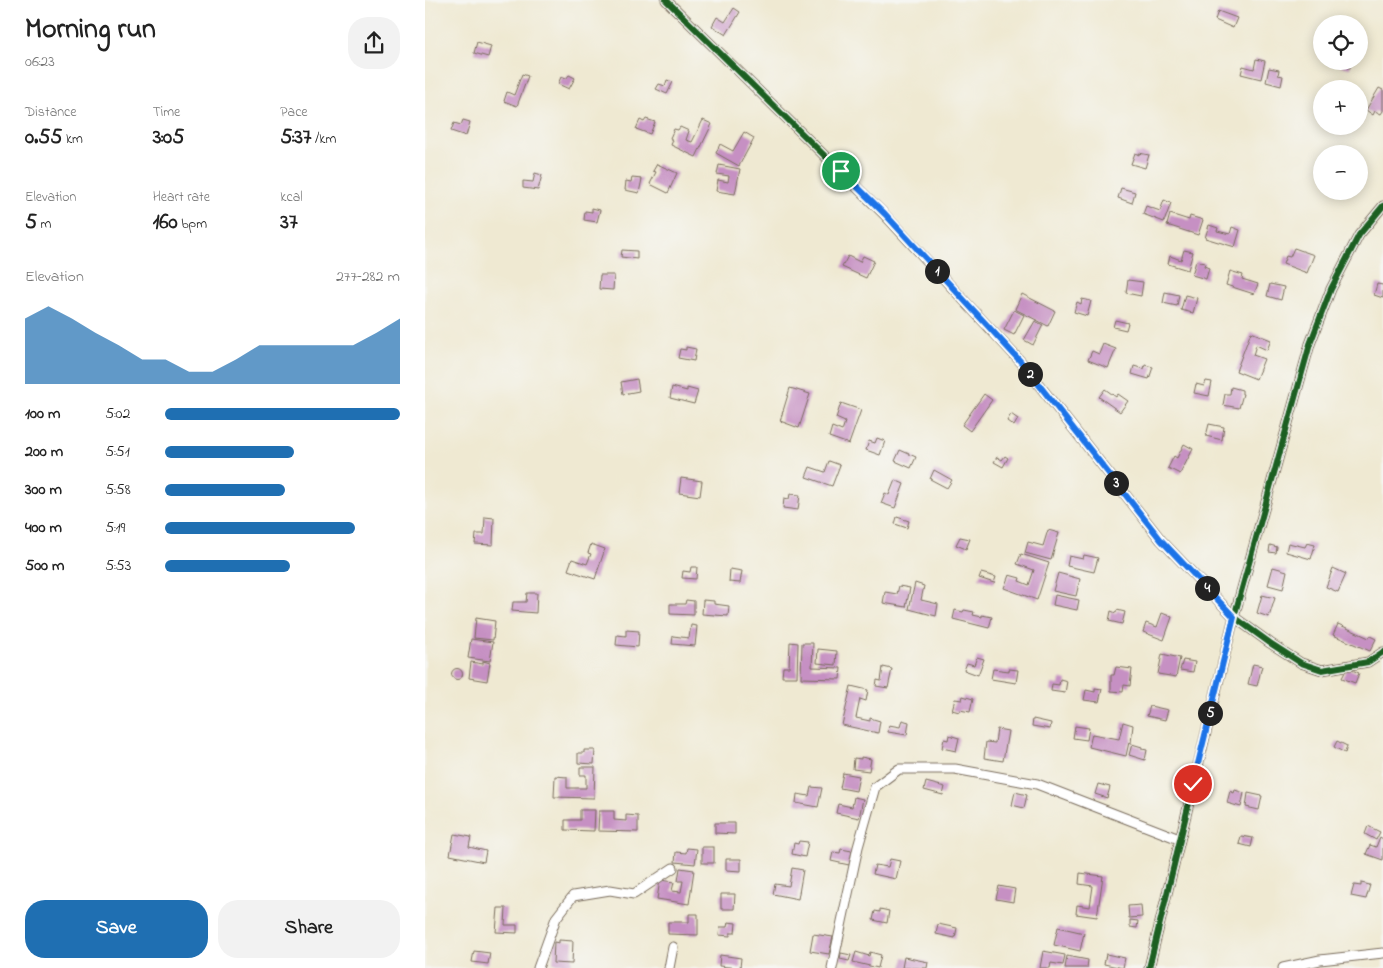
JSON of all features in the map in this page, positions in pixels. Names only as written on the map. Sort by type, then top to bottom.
[{"type":"street","points":[[666,0],[885,214],[1021,362],[1161,540],[1234,617],[1301,664],[1321,670],[1368,662],[1383,652]]},
{"type":"street","points":[[1149,968],[1234,617],[1310,344],[1331,289],[1359,235],[1383,206]]},
{"type":"street","points":[[833,968],[858,847],[875,787],[899,769],[955,770],[1037,784],[1179,839]]},
{"type":"street","points":[[539,968],[556,918],[573,896],[610,890],[634,894],[673,868]]},
{"type":"street","points":[[669,968],[673,947]]},
{"type":"street","points":[[1283,968],[1319,960],[1383,953]]},
{"type":"building","points":[[734,8],[740,12],[726,35],[712,26],[717,17],[725,22]]},
{"type":"building","points":[[1218,11],[1237,18],[1233,28],[1215,20]]},
{"type":"building","points":[[477,42],[491,46],[488,57],[474,53]]},
{"type":"building","points":[[1256,59],[1265,61],[1261,79],[1241,74],[1243,66],[1254,69]]},
{"type":"building","points":[[1269,68],[1279,70],[1278,75],[1283,76],[1281,86],[1266,82]]},
{"type":"building","points":[[522,74],[528,76],[517,106],[504,101],[507,92],[514,95]]},
{"type":"building","points":[[569,75],[575,78],[569,89],[558,84],[561,77],[566,79]]},
{"type":"building","points":[[667,80],[673,82],[667,94],[656,89],[659,84],[665,86]]},
{"type":"building","points":[[1379,88],[1383,90],[1383,111],[1381,114],[1375,111],[1373,115],[1368,111],[1368,107]]},
{"type":"building","points":[[646,119],[655,122],[650,134],[636,129],[640,120],[644,122]]},
{"type":"building","points":[[463,120],[470,122],[466,136],[451,131],[454,123],[461,125]]},
{"type":"building","points":[[703,120],[712,124],[696,157],[671,145],[673,140],[670,138],[674,129],[678,130],[680,127],[689,131],[686,140],[692,142]]},
{"type":"building","points":[[744,132],[754,138],[739,166],[716,153],[720,144],[733,151]]},
{"type":"building","points":[[1135,153],[1149,155],[1145,168],[1131,164]]},
{"type":"building","points":[[657,164],[677,173],[668,193],[650,184],[656,172],[653,171]]},
{"type":"building","points":[[719,165],[740,169],[735,194],[716,191],[718,180],[728,182],[729,176],[717,174]]},
{"type":"building","points":[[535,173],[542,175],[538,190],[523,188],[523,181],[533,182]]},
{"type":"building","points":[[632,178],[642,179],[639,193],[625,190],[626,181],[631,182]]},
{"type":"building","points":[[1121,188],[1135,192],[1132,203],[1118,198]]},
{"type":"building","points":[[1164,200],[1171,203],[1164,222],[1143,214],[1146,206],[1160,211]]},
{"type":"building","points":[[592,208],[600,210],[597,222],[584,220],[585,211],[592,212]]},
{"type":"building","points":[[1170,214],[1189,220],[1190,216],[1203,220],[1198,235],[1167,225]]},
{"type":"building","points":[[1209,225],[1218,228],[1217,231],[1230,234],[1232,227],[1240,230],[1235,247],[1205,238]]},
{"type":"building","points":[[1294,248],[1314,255],[1307,273],[1283,264],[1286,256],[1290,257]]},
{"type":"building","points":[[622,250],[637,251],[637,259],[621,257]]},
{"type":"building","points":[[1184,250],[1193,252],[1188,270],[1168,264],[1170,256],[1181,260]]},
{"type":"building","points":[[848,256],[860,262],[863,256],[874,261],[866,278],[842,267]]},
{"type":"building","points":[[1196,261],[1205,263],[1204,266],[1209,268],[1206,279],[1192,275]]},
{"type":"building","points":[[1230,271],[1243,275],[1242,279],[1258,284],[1254,294],[1226,285]]},
{"type":"building","points":[[600,275],[614,275],[613,290],[599,289]]},
{"type":"building","points":[[1128,280],[1143,282],[1141,296],[1126,293]]},
{"type":"building","points":[[1270,284],[1284,287],[1281,300],[1267,296]]},
{"type":"building","points":[[1377,284],[1383,285],[1383,298],[1374,295]]},
{"type":"building","points":[[1165,292],[1179,295],[1177,306],[1163,303]]},
{"type":"building","points":[[1022,294],[1055,311],[1048,326],[1015,309]]},
{"type":"building","points":[[1185,295],[1197,298],[1193,313],[1181,310]]},
{"type":"building","points":[[1082,299],[1091,301],[1087,316],[1074,312],[1077,302],[1081,304]]},
{"type":"building","points":[[1014,310],[1024,315],[1014,335],[1004,330]]},
{"type":"building","points":[[1115,320],[1128,323],[1126,330],[1113,327]]},
{"type":"building","points":[[1035,321],[1043,325],[1033,345],[1024,340]]},
{"type":"building","points":[[1251,332],[1271,340],[1267,350],[1256,345],[1253,355],[1264,359],[1256,379],[1236,371]]},
{"type":"building","points":[[1103,344],[1116,349],[1108,368],[1088,360],[1092,351],[1099,354]]},
{"type":"building","points":[[686,347],[696,349],[694,361],[678,358],[680,349],[686,350]]},
{"type":"building","points":[[1145,365],[1153,367],[1149,379],[1132,374],[1134,366],[1144,369]]},
{"type":"building","points":[[637,379],[639,391],[623,394],[621,382]]},
{"type":"building","points":[[1206,381],[1212,382],[1209,396],[1194,393],[1196,384],[1204,386]]},
{"type":"building","points":[[672,387],[687,391],[687,388],[698,391],[694,404],[670,398]]},
{"type":"building","points":[[1231,387],[1242,390],[1243,394],[1239,408],[1223,405],[1225,394],[1230,394]]},
{"type":"building","points":[[790,388],[810,394],[799,428],[780,421]]},
{"type":"building","points":[[1105,389],[1116,397],[1118,394],[1128,401],[1120,412],[1099,397]]},
{"type":"building","points":[[984,394],[992,400],[970,431],[962,425]]},
{"type":"building","points":[[841,403],[861,410],[849,444],[829,437],[832,427],[842,431],[845,422],[836,418]]},
{"type":"building","points":[[1011,414],[1018,419],[1014,426],[1007,421]]},
{"type":"building","points":[[1209,424],[1224,427],[1222,440],[1206,436]]},
{"type":"building","points":[[877,438],[885,441],[880,455],[866,450],[869,441],[875,443]]},
{"type":"building","points":[[1184,444],[1193,449],[1180,474],[1168,468],[1174,456],[1177,458]]},
{"type":"building","points":[[900,450],[916,457],[911,468],[895,461]]},
{"type":"building","points":[[1005,456],[1008,458],[1003,467],[994,462],[997,457],[1002,460]]},
{"type":"building","points":[[829,461],[840,465],[832,486],[806,477],[810,467],[825,472]]},
{"type":"building","points":[[934,470],[952,480],[947,488],[930,479]]},
{"type":"building","points":[[681,478],[702,481],[700,496],[679,493]]},
{"type":"building","points":[[895,480],[904,484],[895,508],[881,503],[885,493],[889,495]]},
{"type":"building","points":[[790,494],[800,495],[798,510],[783,508],[784,498],[789,499]]},
{"type":"building","points":[[485,517],[494,518],[493,545],[475,544],[476,534],[484,534]]},
{"type":"building","points":[[897,517],[909,521],[907,528],[895,524]]},
{"type":"building","points":[[1048,530],[1059,533],[1051,560],[1025,553],[1028,542],[1043,546]]},
{"type":"building","points":[[960,537],[970,539],[966,549],[956,545]]},
{"type":"building","points":[[1288,543],[1305,547],[1307,543],[1315,545],[1311,559],[1286,552]]},
{"type":"building","points":[[591,544],[605,549],[595,579],[568,570],[572,559],[587,564],[591,554],[588,553]]},
{"type":"building","points":[[1270,545],[1277,547],[1276,553],[1269,552]]},
{"type":"building","points":[[1021,554],[1049,563],[1037,600],[1004,588],[1009,575],[1020,578],[1019,581],[1029,585],[1034,570],[1017,564]]},
{"type":"building","points":[[1084,555],[1098,558],[1094,572],[1067,566],[1069,556],[1083,559]]},
{"type":"building","points":[[691,567],[697,567],[696,579],[682,578],[683,571],[690,572]]},
{"type":"building","points":[[1273,567],[1287,571],[1283,589],[1268,585]]},
{"type":"building","points":[[1333,568],[1346,574],[1338,592],[1326,587]]},
{"type":"building","points":[[730,569],[742,571],[740,583],[729,582]]},
{"type":"building","points":[[981,573],[996,577],[994,583],[979,578]]},
{"type":"building","points":[[1058,573],[1080,579],[1076,596],[1053,591]]},
{"type":"building","points":[[915,583],[924,586],[921,600],[938,604],[936,616],[909,609]]},
{"type":"building","points":[[899,586],[910,588],[906,607],[883,603],[885,592],[897,594]]},
{"type":"building","points":[[527,593],[537,593],[536,613],[512,611],[513,602],[526,602]]},
{"type":"building","points":[[1055,595],[1079,600],[1077,610],[1053,605]]},
{"type":"building","points":[[1262,595],[1275,598],[1269,617],[1257,613]]},
{"type":"building","points":[[686,600],[694,601],[694,615],[670,614],[670,604],[685,604]]},
{"type":"building","points":[[703,600],[729,606],[728,616],[702,614]]},
{"type":"building","points":[[955,610],[974,612],[973,615],[982,617],[982,615],[992,617],[989,628],[953,619]]},
{"type":"building","points":[[1117,610],[1125,612],[1122,624],[1109,621],[1111,611],[1116,613]]},
{"type":"building","points":[[1162,613],[1172,617],[1164,640],[1143,632],[1146,623],[1157,627]]},
{"type":"building","points":[[476,618],[495,621],[493,640],[474,638]]},
{"type":"building","points":[[1338,624],[1369,638],[1370,636],[1376,639],[1370,651],[1333,635]]},
{"type":"building","points":[[691,625],[697,626],[695,646],[672,644],[673,636],[689,638]]},
{"type":"building","points":[[626,630],[639,631],[638,647],[616,645],[617,635],[626,636]]},
{"type":"building","points":[[471,639],[493,642],[490,661],[468,658]]},
{"type":"building","points":[[790,642],[798,643],[797,677],[782,677],[783,667],[789,667]]},
{"type":"building","points":[[802,643],[813,643],[812,667],[841,668],[840,679],[801,678]]},
{"type":"building","points":[[818,649],[837,651],[836,665],[817,663]]},
{"type":"building","points":[[1162,654],[1180,658],[1176,677],[1158,674]]},
{"type":"building","points":[[977,657],[984,659],[978,675],[964,670],[967,663],[974,665]]},
{"type":"building","points":[[1183,660],[1195,662],[1193,672],[1180,670]]},
{"type":"building","points":[[483,661],[490,663],[487,681],[469,678],[471,662],[483,664]]},
{"type":"building","points":[[1253,664],[1262,666],[1257,686],[1248,684]]},
{"type":"building","points":[[883,667],[892,669],[888,688],[876,686],[877,680],[881,681]]},
{"type":"building","points":[[1116,667],[1132,669],[1130,686],[1124,685],[1123,692],[1111,691],[1111,675],[1114,675]]},
{"type":"building","points":[[1347,668],[1359,673],[1355,683],[1342,678]]},
{"type":"building","points":[[455,669],[459,669],[462,674],[461,678],[455,679],[452,676],[452,672]]},
{"type":"building","points":[[993,669],[1018,670],[1016,683],[991,679]]},
{"type":"building","points":[[1060,679],[1067,681],[1065,693],[1051,691],[1052,684],[1059,685]]},
{"type":"building","points":[[851,686],[868,690],[866,701],[860,699],[856,718],[870,721],[870,718],[880,721],[878,733],[842,725]]},
{"type":"building","points":[[1095,688],[1102,689],[1099,702],[1084,700],[1086,690],[1095,692]]},
{"type":"building","points":[[963,696],[973,699],[970,712],[952,710],[955,699],[962,700]]},
{"type":"building","points":[[1150,706],[1168,710],[1165,720],[1147,716]]},
{"type":"building","points":[[1033,719],[1051,723],[1050,729],[1032,726]]},
{"type":"building","points":[[902,720],[909,722],[907,735],[888,732],[889,725],[900,727]]},
{"type":"building","points":[[1123,722],[1133,725],[1131,743],[1129,742],[1126,756],[1089,747],[1092,734],[1119,739]]},
{"type":"building","points":[[1075,726],[1089,728],[1087,740],[1073,738]]},
{"type":"building","points":[[997,729],[1008,731],[1003,761],[984,758],[986,742],[995,743]]},
{"type":"building","points":[[949,735],[959,738],[956,751],[942,748],[944,739],[948,740]]},
{"type":"building","points":[[1337,741],[1347,746],[1345,753],[1334,747]]},
{"type":"building","points":[[1132,744],[1147,750],[1145,760],[1129,755]]},
{"type":"building","points":[[584,750],[595,750],[594,764],[578,763],[578,753],[584,753]]},
{"type":"building","points":[[861,757],[871,759],[869,771],[853,769],[854,758],[861,759]]},
{"type":"building","points":[[580,767],[595,767],[594,798],[554,797],[555,776],[567,777],[567,788],[586,788],[586,775],[580,775]]},
{"type":"building","points":[[843,773],[859,776],[856,791],[840,788]]},
{"type":"building","points":[[926,782],[945,787],[943,795],[924,790]]},
{"type":"building","points":[[1098,784],[1110,787],[1107,798],[1095,794]]},
{"type":"building","points":[[811,787],[822,788],[818,807],[796,803],[797,794],[809,796]]},
{"type":"building","points":[[1235,790],[1244,793],[1241,807],[1227,803],[1230,791],[1234,793]]},
{"type":"building","points":[[1015,792],[1027,795],[1024,808],[1012,805]]},
{"type":"building","points":[[1248,793],[1262,796],[1259,810],[1246,807]]},
{"type":"building","points":[[854,797],[863,799],[859,818],[836,813],[838,804],[852,807]]},
{"type":"building","points":[[580,810],[595,810],[594,831],[565,830],[565,820],[580,820]]},
{"type":"building","points":[[599,811],[614,811],[614,820],[626,821],[626,815],[638,816],[638,832],[598,831]]},
{"type":"building","points":[[715,823],[735,823],[735,834],[715,833]]},
{"type":"building","points":[[1368,826],[1380,832],[1376,840],[1365,834]]},
{"type":"building","points":[[454,834],[471,837],[469,847],[486,851],[484,862],[450,855]]},
{"type":"building","points":[[1241,836],[1253,838],[1251,847],[1239,844]]},
{"type":"building","points":[[1380,837],[1383,839],[1383,860],[1366,854],[1370,845],[1376,847]]},
{"type":"building","points":[[799,841],[808,842],[805,857],[792,854],[794,843],[798,844]]},
{"type":"building","points":[[702,847],[714,847],[714,863],[702,863]]},
{"type":"building","points":[[687,848],[697,849],[695,864],[675,862],[676,852],[686,853]]},
{"type":"building","points":[[841,849],[852,851],[849,865],[831,861],[833,852],[840,853]]},
{"type":"building","points":[[726,859],[741,859],[741,871],[726,870]]},
{"type":"building","points":[[890,859],[900,861],[896,879],[873,874],[875,865],[888,867]]},
{"type":"building","points":[[680,868],[694,870],[689,904],[657,899],[660,880],[674,882],[672,891],[681,892],[683,881],[678,881]]},
{"type":"building","points":[[792,868],[803,870],[798,899],[773,894],[775,884],[789,886]]},
{"type":"building","points":[[1080,873],[1103,876],[1097,917],[1076,914],[1077,905],[1090,907],[1093,886],[1079,884]]},
{"type":"building","points":[[1361,883],[1370,885],[1366,899],[1351,896],[1354,885],[1361,886]]},
{"type":"building","points":[[999,886],[1015,889],[1013,902],[996,899]]},
{"type":"building","points":[[721,894],[735,894],[734,909],[721,909]]},
{"type":"building","points":[[1141,905],[1142,917],[1129,918],[1128,906]]},
{"type":"building","points":[[498,908],[506,908],[505,925],[517,925],[517,933],[496,932]]},
{"type":"building","points":[[880,909],[889,911],[887,923],[873,920],[875,911],[880,912]]},
{"type":"building","points":[[689,914],[698,914],[698,935],[668,934],[668,922],[689,922]]},
{"type":"building","points":[[1130,920],[1138,921],[1137,928],[1130,927]]},
{"type":"building","points":[[728,922],[736,923],[735,933],[730,933],[730,936],[719,935],[720,927],[727,927]]},
{"type":"building","points":[[938,924],[957,928],[955,938],[936,934]]},
{"type":"building","points":[[1058,927],[1084,933],[1080,951],[1054,945]]},
{"type":"building","points":[[813,934],[833,937],[829,954],[810,951]]},
{"type":"building","points":[[559,940],[573,941],[572,964],[553,963],[554,942],[559,943]]},
{"type":"building","points":[[474,951],[490,953],[488,964],[472,962]]},
{"type":"building","points":[[1043,951],[1065,955],[1063,965],[1051,963],[1050,968],[1040,968]]},
{"type":"building","points":[[856,952],[869,956],[870,952],[881,955],[878,968],[853,962]]},
{"type":"building","points":[[841,953],[851,955],[849,961],[840,959]]},
{"type":"building","points":[[1106,954],[1125,958],[1123,968],[1104,964]]},
{"type":"building","points":[[720,955],[741,958],[740,968],[719,966]]},
{"type":"building","points":[[1067,956],[1088,960],[1087,968],[1065,968]]},
{"type":"building","points":[[904,957],[928,962],[927,968],[902,968]]},
{"type":"cycle path","points":[[666,0],[884,214],[1021,362],[1161,540],[1234,617],[1301,663],[1322,670],[1368,662],[1383,652]]},
{"type":"cycle path","points":[[1149,968],[1234,617],[1310,344],[1331,289],[1359,235],[1383,206]]},
{"type":"route","points":[[841,171],[885,214],[1021,362],[1161,540],[1234,617],[1193,784]]}]
